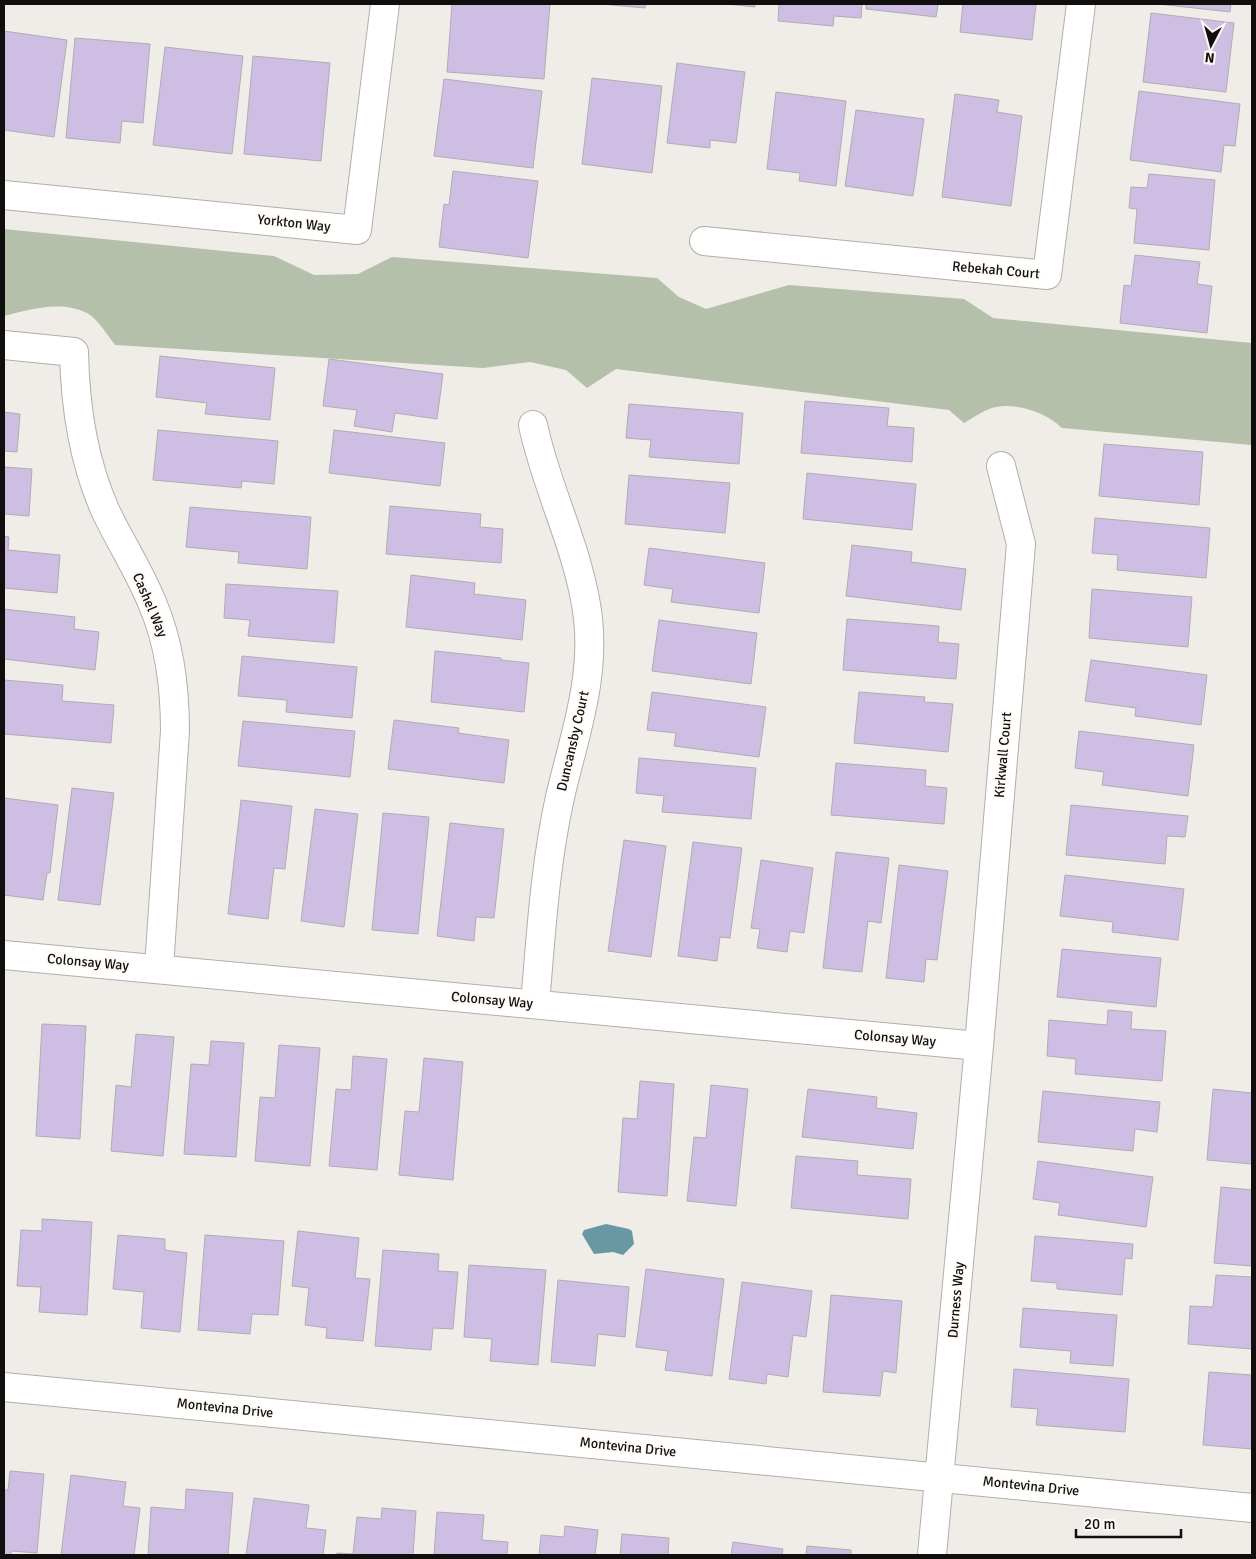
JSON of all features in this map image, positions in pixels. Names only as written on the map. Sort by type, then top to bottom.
[{"type":"street","name":"Yorkton Way","points":[[4,194],[357,230],[385,4]]},
{"type":"street","name":"Rebekah Court","points":[[704,241],[1047,275],[1081,4]]},
{"type":"street","name":"Cashel Way","points":[[4,346],[74,352],[75,392],[83,445],[105,509],[153,605],[168,648],[175,700],[175,731],[159,968]]},
{"type":"street","name":"Duncansby Court","points":[[533,425],[539,454],[577,562],[588,619],[589,664],[583,710],[560,797],[546,870],[535,1004]]},
{"type":"street","name":"Kirkwall Court","points":[[980,1046],[1021,544],[1001,466]]},
{"type":"street","name":"Colonsay Way","points":[[4,955],[980,1046]]},
{"type":"street","name":"Durness Way","points":[[932,1555],[980,1046]]},
{"type":"street","name":"Montevina Drive","points":[[4,1388],[1252,1508]]},
{"type":"green space","points":[[4,229],[274,256],[314,275],[358,274],[392,257],[657,278],[679,297],[706,309],[789,285],[964,299],[993,318],[1252,343],[1252,445],[1062,428],[1040,413],[1013,406],[992,408],[964,423],[949,410],[616,369],[587,388],[566,370],[530,362],[483,368],[115,345],[95,319],[77,309],[56,306],[4,316]]},
{"type":"water","points":[[606,1224],[632,1231],[634,1244],[623,1255],[613,1252],[594,1254],[582,1234],[584,1230]]},
{"type":"building","points":[[452,4],[550,4],[544,79],[447,72]]},
{"type":"building","points":[[601,4],[646,4],[645,8]]},
{"type":"building","points":[[727,4],[755,4],[755,7]]},
{"type":"building","points":[[779,4],[862,4],[861,18],[834,16],[833,26],[778,21]]},
{"type":"building","points":[[866,4],[938,4],[936,17],[866,9]]},
{"type":"building","points":[[963,4],[1036,4],[1032,40],[960,32]]},
{"type":"building","points":[[1158,4],[1231,4],[1230,12]]},
{"type":"building","points":[[1151,13],[1234,23],[1226,92],[1143,82]]},
{"type":"building","points":[[4,31],[67,40],[54,137],[4,130]]},
{"type":"building","points":[[75,38],[150,44],[143,123],[122,121],[120,143],[66,138]]},
{"type":"building","points":[[165,47],[243,56],[232,154],[153,145]]},
{"type":"building","points":[[253,56],[330,63],[321,161],[244,154]]},
{"type":"building","points":[[677,63],[745,72],[736,143],[710,140],[710,148],[667,143]]},
{"type":"building","points":[[592,78],[662,86],[652,173],[582,164]]},
{"type":"building","points":[[444,79],[542,91],[533,168],[434,156]]},
{"type":"building","points":[[1139,91],[1240,104],[1235,146],[1224,145],[1221,172],[1130,160]]},
{"type":"building","points":[[776,92],[846,101],[836,186],[799,181],[800,173],[767,169]]},
{"type":"building","points":[[955,94],[999,100],[997,112],[1022,116],[1011,206],[942,197]]},
{"type":"building","points":[[856,110],[924,119],[913,196],[845,186]]},
{"type":"building","points":[[453,171],[538,181],[528,258],[439,247],[444,204],[449,205]]},
{"type":"building","points":[[1149,174],[1215,180],[1209,250],[1134,243],[1137,209],[1129,208],[1131,187],[1147,188]]},
{"type":"building","points":[[1135,255],[1200,262],[1197,284],[1212,286],[1207,333],[1120,323],[1124,285],[1131,286]]},
{"type":"building","points":[[160,356],[275,368],[270,420],[205,414],[207,403],[156,397]]},
{"type":"building","points":[[329,359],[443,374],[437,419],[395,413],[392,432],[354,426],[357,410],[323,406]]},
{"type":"building","points":[[805,401],[889,408],[887,426],[914,428],[912,462],[801,453]]},
{"type":"building","points":[[629,404],[743,413],[739,464],[649,457],[651,440],[626,438]]},
{"type":"building","points":[[4,412],[20,414],[17,452],[4,451]]},
{"type":"building","points":[[158,430],[278,441],[274,484],[242,481],[241,488],[153,480]]},
{"type":"building","points":[[334,430],[445,443],[440,486],[329,473]]},
{"type":"building","points":[[1104,444],[1203,452],[1199,505],[1099,496]]},
{"type":"building","points":[[4,467],[32,469],[29,516],[4,514]]},
{"type":"building","points":[[807,473],[916,484],[912,530],[803,519]]},
{"type":"building","points":[[629,475],[730,483],[725,533],[625,524]]},
{"type":"building","points":[[390,506],[481,514],[480,527],[503,529],[501,563],[386,554]]},
{"type":"building","points":[[190,507],[311,517],[307,569],[238,563],[239,552],[186,547]]},
{"type":"building","points":[[1095,518],[1210,528],[1206,578],[1117,570],[1118,555],[1092,553]]},
{"type":"building","points":[[4,536],[9,537],[8,550],[60,555],[57,593],[4,588]]},
{"type":"building","points":[[852,545],[912,552],[911,562],[966,569],[961,610],[846,596]]},
{"type":"building","points":[[649,548],[765,563],[759,613],[671,602],[673,589],[644,585]]},
{"type":"building","points":[[411,575],[475,583],[474,594],[526,600],[522,640],[406,627]]},
{"type":"building","points":[[226,584],[338,591],[334,643],[248,636],[250,620],[224,618]]},
{"type":"building","points":[[1092,589],[1192,597],[1188,647],[1089,638]]},
{"type":"building","points":[[4,609],[75,617],[74,629],[99,632],[95,670],[4,659]]},
{"type":"building","points":[[847,619],[939,626],[938,642],[959,644],[956,679],[843,670]]},
{"type":"building","points":[[659,620],[757,633],[751,684],[652,671]]},
{"type":"building","points":[[435,651],[529,663],[524,712],[431,702]]},
{"type":"building","points":[[242,656],[357,667],[352,718],[286,712],[287,700],[238,696]]},
{"type":"building","points":[[1091,660],[1207,675],[1201,725],[1135,716],[1136,708],[1085,701]]},
{"type":"building","points":[[4,680],[63,685],[62,701],[114,705],[111,743],[4,734]]},
{"type":"building","points":[[652,692],[766,707],[759,757],[674,746],[676,733],[647,730]]},
{"type":"building","points":[[859,692],[925,697],[924,702],[953,704],[948,752],[854,743]]},
{"type":"building","points":[[394,720],[459,728],[458,733],[509,740],[504,783],[388,769]]},
{"type":"building","points":[[243,721],[355,731],[350,777],[238,766]]},
{"type":"building","points":[[1079,731],[1194,745],[1188,796],[1102,785],[1104,772],[1075,768]]},
{"type":"building","points":[[639,758],[756,768],[751,819],[662,812],[664,796],[636,793]]},
{"type":"building","points":[[836,763],[926,770],[925,786],[947,788],[944,824],[831,815]]},
{"type":"building","points":[[72,788],[114,793],[100,905],[58,900]]},
{"type":"building","points":[[4,798],[58,805],[50,873],[47,873],[43,900],[4,895]]},
{"type":"building","points":[[241,800],[292,806],[285,869],[274,868],[268,919],[228,914]]},
{"type":"building","points":[[1071,805],[1188,816],[1185,837],[1167,836],[1165,864],[1066,855]]},
{"type":"building","points":[[315,809],[358,814],[344,927],[301,921]]},
{"type":"building","points":[[383,813],[429,817],[418,934],[372,930]]},
{"type":"building","points":[[450,823],[504,829],[494,918],[476,917],[474,941],[437,936]]},
{"type":"building","points":[[624,840],[666,846],[651,957],[608,951]]},
{"type":"building","points":[[693,842],[742,848],[730,938],[720,937],[717,961],[678,956]]},
{"type":"building","points":[[836,852],[889,858],[881,923],[868,921],[862,972],[823,968]]},
{"type":"building","points":[[761,860],[813,868],[804,933],[790,931],[787,952],[757,948],[760,929],[751,928]]},
{"type":"building","points":[[899,865],[948,871],[937,960],[926,959],[924,982],[886,978]]},
{"type":"building","points":[[1065,875],[1184,889],[1178,940],[1112,932],[1113,922],[1060,916]]},
{"type":"building","points":[[1062,949],[1161,958],[1156,1007],[1057,997]]},
{"type":"building","points":[[1108,1010],[1132,1012],[1131,1029],[1166,1031],[1162,1081],[1075,1074],[1076,1059],[1047,1056],[1049,1020],[1107,1025]]},
{"type":"building","points":[[42,1024],[86,1026],[80,1139],[36,1136]]},
{"type":"building","points":[[136,1034],[174,1037],[163,1156],[111,1151],[116,1085],[131,1087]]},
{"type":"building","points":[[211,1041],[244,1043],[236,1157],[184,1154],[191,1064],[209,1065]]},
{"type":"building","points":[[279,1045],[320,1048],[310,1166],[255,1161],[260,1097],[275,1098]]},
{"type":"building","points":[[353,1056],[387,1059],[377,1170],[329,1166],[336,1089],[351,1090]]},
{"type":"building","points":[[424,1058],[463,1062],[453,1180],[399,1175],[405,1111],[419,1112]]},
{"type":"building","points":[[640,1081],[674,1084],[667,1196],[618,1192],[623,1118],[637,1119]]},
{"type":"building","points":[[711,1085],[748,1089],[736,1206],[687,1201],[694,1137],[706,1138]]},
{"type":"building","points":[[808,1089],[877,1097],[876,1108],[917,1113],[913,1149],[802,1137]]},
{"type":"building","points":[[1213,1089],[1252,1093],[1252,1164],[1207,1160]]},
{"type":"building","points":[[1043,1091],[1160,1102],[1157,1132],[1135,1129],[1133,1151],[1038,1142]]},
{"type":"building","points":[[796,1156],[858,1161],[857,1175],[911,1179],[908,1219],[791,1208]]},
{"type":"building","points":[[1038,1161],[1153,1177],[1146,1227],[1058,1215],[1060,1203],[1033,1199]]},
{"type":"building","points":[[1221,1187],[1252,1190],[1252,1266],[1214,1263]]},
{"type":"building","points":[[42,1219],[92,1222],[87,1315],[39,1312],[41,1287],[17,1286],[21,1230],[42,1231]]},
{"type":"building","points":[[298,1231],[359,1238],[355,1278],[370,1279],[363,1341],[326,1338],[327,1328],[305,1325],[309,1288],[292,1286]]},
{"type":"building","points":[[118,1235],[165,1239],[165,1250],[187,1253],[180,1332],[141,1328],[144,1292],[113,1289]]},
{"type":"building","points":[[205,1235],[284,1241],[278,1315],[252,1314],[250,1334],[198,1330]]},
{"type":"building","points":[[1035,1236],[1133,1244],[1132,1259],[1125,1258],[1122,1295],[1057,1289],[1057,1283],[1031,1281]]},
{"type":"building","points":[[383,1250],[439,1254],[438,1271],[458,1272],[453,1329],[433,1328],[431,1350],[375,1346]]},
{"type":"building","points":[[469,1265],[546,1270],[538,1365],[490,1361],[492,1339],[464,1337]]},
{"type":"building","points":[[646,1269],[724,1279],[712,1376],[665,1370],[668,1351],[636,1347]]},
{"type":"building","points":[[1216,1275],[1252,1277],[1252,1349],[1188,1344],[1190,1306],[1213,1307]]},
{"type":"building","points":[[558,1280],[629,1287],[625,1337],[598,1334],[595,1366],[551,1362]]},
{"type":"building","points":[[742,1282],[812,1291],[806,1337],[793,1335],[788,1377],[767,1374],[766,1384],[729,1379]]},
{"type":"building","points":[[831,1295],[902,1301],[896,1373],[883,1371],[880,1396],[823,1392]]},
{"type":"building","points":[[1023,1308],[1117,1315],[1113,1366],[1070,1363],[1071,1351],[1020,1347]]},
{"type":"building","points":[[1014,1369],[1129,1379],[1125,1432],[1036,1425],[1038,1409],[1011,1407]]},
{"type":"building","points":[[1209,1372],[1252,1375],[1252,1449],[1203,1445]]},
{"type":"building","points":[[10,1471],[44,1474],[37,1553],[11,1551],[11,1555],[4,1555],[4,1490],[8,1490]]},
{"type":"building","points":[[71,1475],[126,1482],[123,1506],[140,1508],[134,1555],[61,1555]]},
{"type":"building","points":[[186,1489],[233,1493],[228,1555],[148,1555],[151,1507],[185,1510]]},
{"type":"building","points":[[254,1498],[309,1505],[306,1528],[326,1530],[323,1555],[246,1555]]},
{"type":"building","points":[[382,1508],[416,1511],[413,1555],[336,1555],[337,1553],[353,1554],[357,1517],[381,1519]]},
{"type":"building","points":[[437,1512],[484,1515],[482,1540],[508,1542],[507,1555],[434,1555]]},
{"type":"building","points":[[565,1526],[598,1530],[595,1555],[539,1555],[541,1535],[564,1537]]},
{"type":"building","points":[[622,1534],[669,1538],[668,1555],[620,1555]]},
{"type":"building","points":[[733,1542],[783,1549],[782,1555],[731,1555]]},
{"type":"building","points":[[807,1546],[851,1550],[851,1555],[806,1555]]}]
